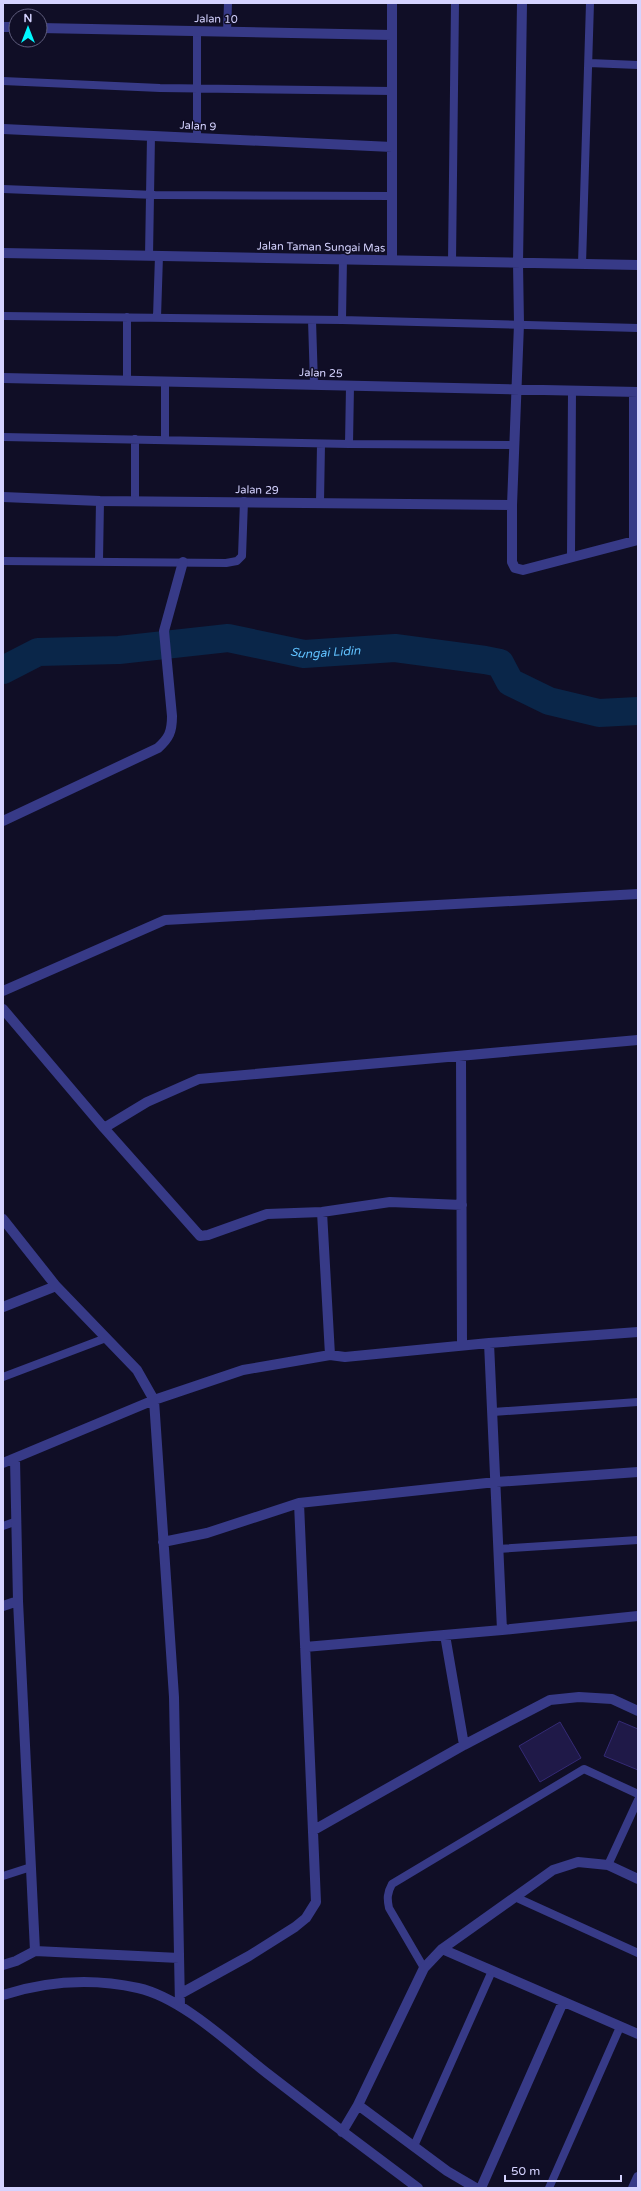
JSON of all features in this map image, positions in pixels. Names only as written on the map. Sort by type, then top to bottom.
[{"type":"street","points":[[392,3],[392,260]]},
{"type":"street","points":[[522,3],[518,263],[519,324],[512,505],[512,562],[515,568],[523,570],[571,556],[636,541],[636,392]]},
{"type":"street","name":"Jalan 10","points":[[48,28],[392,35]]},
{"type":"street","name":"Jalan 9","points":[[3,129],[392,147]]},
{"type":"street","name":"Jalan Taman Sungai Mas","points":[[3,253],[343,258],[452,262],[638,265]]},
{"type":"street","name":"Jalan 25","points":[[3,378],[636,392]]},
{"type":"street","name":"Jalan 29","points":[[3,497],[100,501],[244,501],[512,505]]},
{"type":"street","points":[[3,821],[158,748],[169,738],[172,729],[171,702],[164,631],[183,562]]},
{"type":"street","points":[[3,991],[165,920],[638,894]]},
{"type":"street","points":[[3,1009],[104,1128],[200,1236],[208,1236],[267,1214],[322,1212],[390,1202],[462,1205]]},
{"type":"street","points":[[104,1128],[147,1102],[199,1079],[638,1040]]},
{"type":"street","points":[[461,1056],[462,1344]]},
{"type":"street","points":[[322,1212],[330,1355]]},
{"type":"street","points":[[4,1223],[56,1286],[137,1370],[154,1400],[174,1697],[180,2006]]},
{"type":"street","points":[[3,1306],[56,1286]]},
{"type":"street","points":[[3,1463],[154,1400],[243,1370],[330,1355],[345,1357],[462,1344],[638,1332]]},
{"type":"street","points":[[489,1343],[502,1630]]},
{"type":"street","points":[[14,1459],[17,1521],[18,1601],[35,1951]]},
{"type":"street","points":[[163,1542],[207,1533],[299,1503],[496,1482],[638,1472]]},
{"type":"street","points":[[180,1994],[249,1956],[306,1918],[316,1902],[299,1503]]},
{"type":"street","points":[[3,1606],[18,1601]]},
{"type":"street","points":[[305,1647],[502,1630],[638,1616]]},
{"type":"street","points":[[445,1635],[464,1745]]},
{"type":"street","points":[[314,1830],[464,1745],[550,1700],[579,1697],[612,1699],[638,1711]]},
{"type":"street","points":[[342,2132],[358,2105],[424,1968],[442,1949],[553,1870],[578,1862],[608,1865],[638,1879]]},
{"type":"street","points":[[442,1949],[638,2034]]},
{"type":"street","points":[[3,1965],[16,1961],[35,1951],[179,1958]]},
{"type":"street","points":[[3,1995],[33,1986],[78,1981],[138,1988],[180,2006],[342,2132],[418,2188]]},
{"type":"street","points":[[481,2188],[563,2002]]},
{"type":"street","points":[[358,2105],[447,2171],[476,2188]]},
{"type":"street","points":[[633,2188],[638,2177]]},
{"type":"lane","points":[[227,32],[228,3]]},
{"type":"lane","points":[[452,262],[455,3]]},
{"type":"lane","points":[[582,264],[590,3]]},
{"type":"lane","points":[[197,31],[197,138]]},
{"type":"lane","points":[[589,63],[638,65]]},
{"type":"lane","points":[[3,81],[160,88],[197,87],[392,91]]},
{"type":"lane","points":[[151,136],[150,195],[157,317]]},
{"type":"lane","points":[[3,189],[150,195],[392,196]]},
{"type":"lane","points":[[342,320],[343,258]]},
{"type":"lane","points":[[3,316],[342,320],[638,328]]},
{"type":"lane","points":[[127,317],[128,380]]},
{"type":"lane","points":[[312,320],[314,384]]},
{"type":"lane","points":[[165,382],[165,440]]},
{"type":"lane","points":[[349,444],[350,386]]},
{"type":"lane","points":[[571,556],[572,391]]},
{"type":"lane","points":[[3,437],[321,444],[514,445]]},
{"type":"lane","points":[[135,501],[136,439]]},
{"type":"lane","points":[[320,502],[321,444]]},
{"type":"lane","points":[[98,561],[100,501]]},
{"type":"lane","points":[[3,561],[226,563],[237,561],[242,556],[244,501]]},
{"type":"lane","points":[[3,1377],[106,1338]]},
{"type":"lane","points":[[493,1412],[638,1402]]},
{"type":"lane","points":[[3,1526],[17,1521]]},
{"type":"lane","points":[[498,1550],[638,1540]]},
{"type":"lane","points":[[424,1968],[389,1908],[387,1899],[388,1890],[392,1884],[584,1769],[638,1794]]},
{"type":"lane","points":[[608,1865],[638,1800]]},
{"type":"lane","points":[[3,1876],[31,1867]]},
{"type":"lane","points":[[515,1897],[638,1953]]},
{"type":"lane","points":[[414,2146],[492,1971]]},
{"type":"lane","points":[[549,2188],[620,2027]]},
{"type":"building","points":[[619,1721],[638,1729],[638,1770],[604,1756]]},
{"type":"building","points":[[560,1722],[581,1758],[540,1782],[519,1746]]},
{"type":"waterway","name":"Sungai Lidin","points":[[3,670],[38,652],[119,650],[228,638],[304,654],[395,648],[500,663],[510,682],[549,701],[599,713],[638,711]]}]
